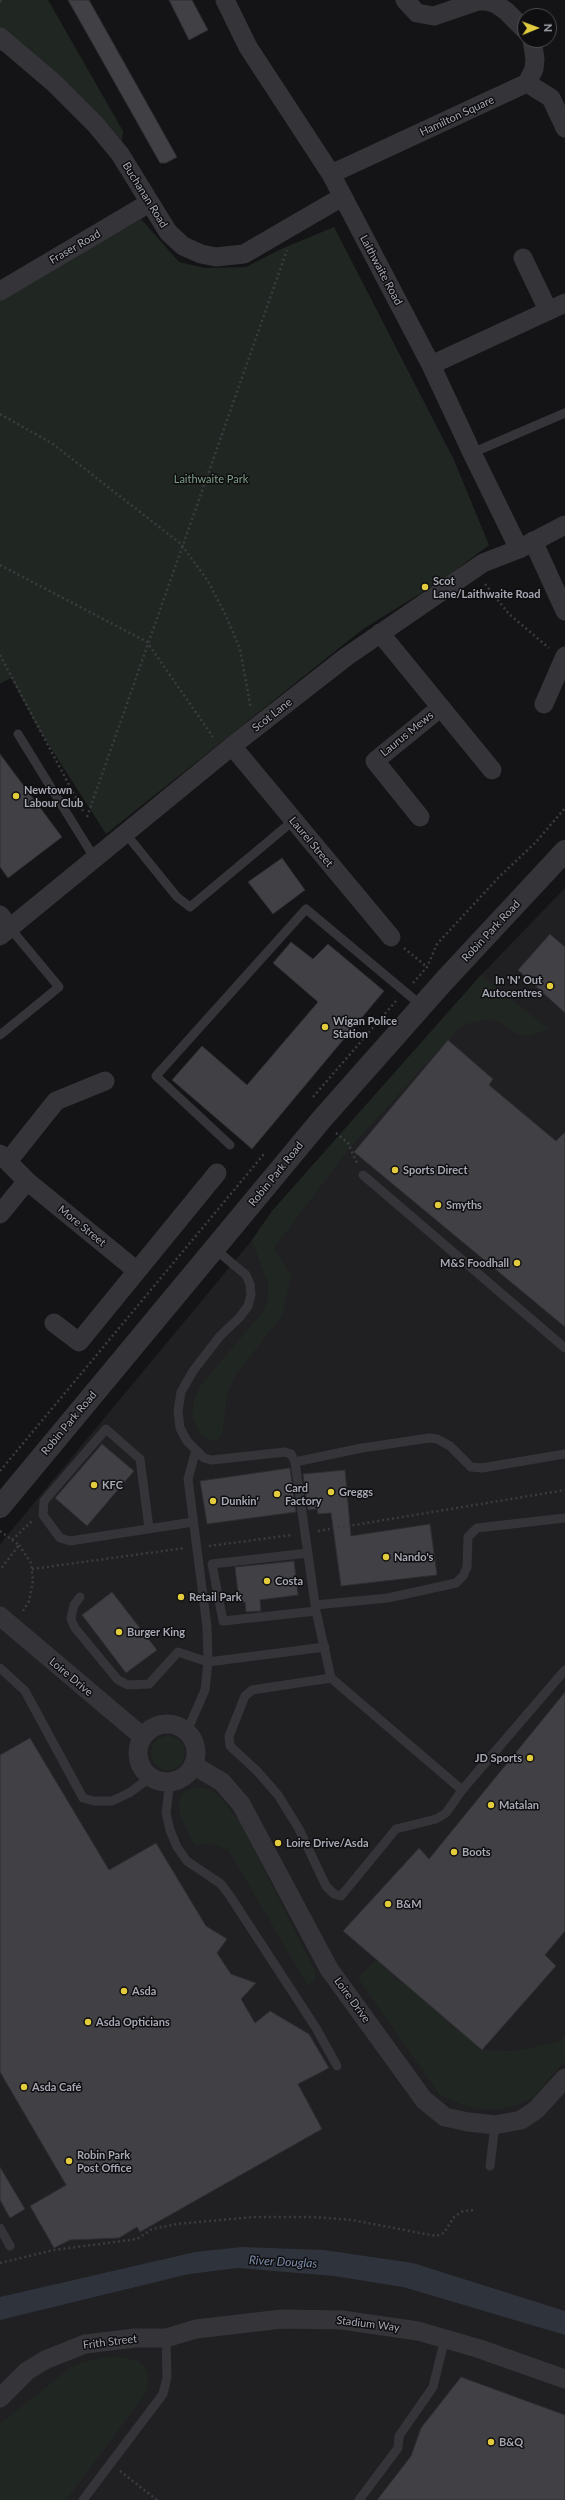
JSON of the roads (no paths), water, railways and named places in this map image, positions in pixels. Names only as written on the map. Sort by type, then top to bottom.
[{"type":"street","name":"Laithwaite Road","points":[[225,0],[248,47],[331,174],[432,365],[472,453],[565,611]]},
{"type":"street","points":[[405,0],[417,12],[434,16],[478,1],[487,1],[496,4],[506,11],[517,22]]},
{"type":"street","name":"Buchanan Road","points":[[0,37],[54,83],[96,124],[120,154],[168,232],[183,246],[201,254],[216,257],[244,254],[342,197]]},
{"type":"street","points":[[533,48],[535,59],[534,69],[527,83],[551,98],[565,128]]},
{"type":"street","name":"Hamilton Square","points":[[331,174],[527,83]]},
{"type":"street","name":"Fraser Road","points":[[0,291],[149,203]]},
{"type":"street","points":[[432,365],[557,306],[523,258]]},
{"type":"street","name":"Scot Lane","points":[[3,926],[95,859],[254,728],[380,633],[474,569],[565,525]]},
{"type":"street","name":"Laurus Mews","points":[[380,633],[492,770]]},
{"type":"street","points":[[544,704],[564,657]]},
{"type":"street","name":"Laurus Mews","points":[[420,817],[375,761],[440,708]]},
{"type":"street","name":"Laurel Street","points":[[228,749],[294,820],[391,937]]},
{"type":"street","name":"Robin Park Road","points":[[0,1507],[321,1120],[422,1006],[565,851]]},
{"type":"street","name":"More Street","points":[[105,1081],[56,1101],[4,1157],[28,1181],[137,1271]]},
{"type":"street","points":[[54,1324],[79,1342],[217,1173]]},
{"type":"street","points":[[0,1214],[28,1181]]},
{"type":"street","name":"Loire Drive","points":[[0,1616],[143,1737]]},
{"type":"street","points":[[164,1724],[180,1727],[187,1732],[196,1747],[193,1765],[188,1773],[180,1779],[170,1781],[151,1777],[145,1771],[139,1759],[139,1746],[143,1737],[156,1726],[164,1724]]},
{"type":"street","name":"Loire Drive","points":[[193,1765],[222,1782],[241,1804],[329,1969],[424,2100],[445,2116],[468,2122],[495,2125],[521,2120],[536,2110],[565,2078]]},
{"type":"street","name":"Stadium Way","points":[[166,2338],[196,2329],[295,2319],[342,2320],[387,2325],[445,2338],[565,2379]]},
{"type":"street","name":"Frith Street","points":[[0,2398],[27,2372],[66,2350],[85,2344],[111,2340],[166,2338]]},
{"type":"lane","points":[[472,453],[565,413]]},
{"type":"lane","points":[[18,734],[95,859]]},
{"type":"lane","points":[[126,834],[177,897],[190,907],[294,820]]},
{"type":"lane","points":[[230,1145],[156,1076],[306,909],[422,1006]]},
{"type":"lane","points":[[0,1035],[59,987],[3,926]]},
{"type":"lane","points":[[362,1175],[565,1348]]},
{"type":"lane","points":[[215,1249],[246,1275],[250,1284],[252,1295],[248,1306],[220,1336],[192,1371],[182,1392],[178,1410],[180,1428],[186,1441],[204,1458],[212,1460],[285,1452],[291,1454],[295,1462],[316,1608],[331,1678],[462,1790]]},
{"type":"lane","points":[[149,1528],[140,1459],[106,1429],[44,1502],[43,1515],[60,1538],[70,1541],[193,1522]]},
{"type":"lane","points":[[295,1462],[362,1448],[429,1438],[437,1438],[450,1446],[470,1467],[482,1468],[565,1454]]},
{"type":"lane","points":[[187,1732],[205,1690],[208,1662],[207,1628],[188,1479],[196,1450]]},
{"type":"lane","points":[[308,1553],[212,1564],[223,1621],[388,1598],[456,1583],[463,1576],[468,1567],[468,1537],[477,1528],[565,1518]]},
{"type":"lane","points":[[80,1597],[74,1605],[72,1613],[75,1628],[118,1680],[128,1686],[149,1684],[178,1652],[208,1662],[325,1647]]},
{"type":"lane","points":[[331,1678],[252,1690],[245,1696],[229,1736],[230,1746],[269,1783],[290,1813],[326,1886],[334,1894],[341,1896],[396,1829],[436,1819],[446,1813],[462,1790],[565,1670]]},
{"type":"lane","points":[[1,1673],[25,1691],[83,1798],[94,1801],[112,1801],[129,1793],[151,1777]]},
{"type":"lane","points":[[170,1781],[166,1813],[170,1830],[177,1847],[187,1861],[221,1884],[230,1896],[316,2028],[337,2066]]},
{"type":"lane","points":[[490,2166],[495,2125]]},
{"type":"lane","points":[[0,2228],[10,2246]]},
{"type":"lane","points":[[83,2500],[163,2394],[167,2377],[166,2338]]},
{"type":"lane","points":[[359,2500],[398,2448],[399,2436],[433,2387],[445,2338]]},
{"type":"water","name":"River Douglas","points":[[241,2247],[324,2250],[413,2263],[565,2311],[565,2335],[403,2287],[334,2276],[238,2268],[189,2274],[0,2320],[0,2297],[195,2252]]},
{"type":"place","name":"Scot Lane/Laithwaite Road","points":[[425,587]]},
{"type":"place","name":"Newtown Labour Club","points":[[16,796]]},
{"type":"place","name":"In 'N' Out Autocentres","points":[[550,986]]},
{"type":"place","name":"Wigan Police Station","points":[[325,1027]]},
{"type":"place","name":"Sports Direct","points":[[395,1170]]},
{"type":"place","name":"Smyths","points":[[438,1205]]},
{"type":"place","name":"M&S Foodhall","points":[[517,1263]]},
{"type":"place","name":"KFC","points":[[94,1485]]},
{"type":"place","name":"Greggs","points":[[331,1492]]},
{"type":"place","name":"Card Factory","points":[[277,1494]]},
{"type":"place","name":"Dunkin'","points":[[213,1501]]},
{"type":"place","name":"Nando's","points":[[386,1557]]},
{"type":"place","name":"Costa","points":[[267,1581]]},
{"type":"place","name":"Retail Park","points":[[181,1597]]},
{"type":"place","name":"Burger King","points":[[119,1632]]},
{"type":"place","name":"JD Sports","points":[[530,1758]]},
{"type":"place","name":"Matalan","points":[[491,1805]]},
{"type":"place","name":"Loire Drive/Asda","points":[[278,1843]]},
{"type":"place","name":"Boots","points":[[454,1852]]},
{"type":"place","name":"B&M","points":[[388,1904]]},
{"type":"place","name":"Asda","points":[[124,1991]]},
{"type":"place","name":"Asda Opticians","points":[[88,2022]]},
{"type":"place","name":"Asda Café","points":[[24,2087]]},
{"type":"place","name":"Robin Park Post Office","points":[[69,2161]]},
{"type":"place","name":"B&Q","points":[[491,2442]]},
{"type":"park label","name":"Laithwaite Park","points":[[211,479]]}]
